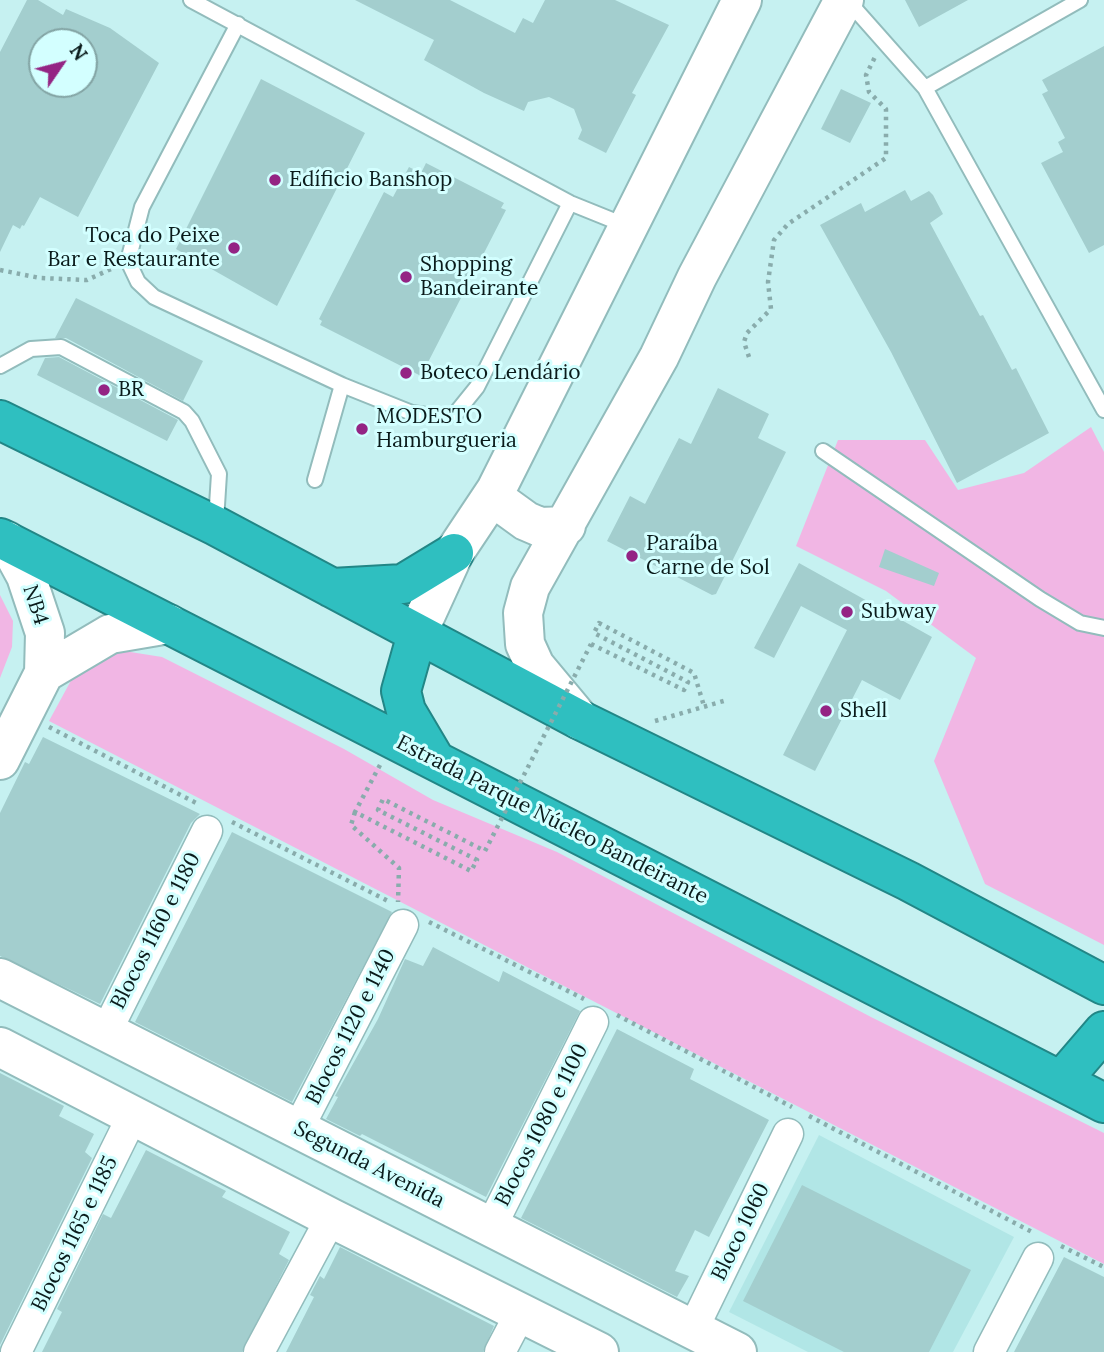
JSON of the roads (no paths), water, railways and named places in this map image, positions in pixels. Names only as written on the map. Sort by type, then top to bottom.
[{"type":"highway","points":[[0,420],[216,526],[417,634],[580,704],[1104,985]]},
{"type":"highway","name":"Estrada Parque Núcleo Bandeirante","points":[[3,539],[1104,1103]]},
{"type":"highway","points":[[329,588],[403,583],[454,553]]},
{"type":"highway","points":[[417,634],[401,691],[406,711],[435,760]]},
{"type":"highway","points":[[1061,1081],[1104,1031]]},
{"type":"street","points":[[417,634],[454,553],[496,490],[742,0]]},
{"type":"street","points":[[580,704],[535,666],[525,644],[523,613],[530,587],[659,357],[697,277],[846,0]]},
{"type":"street","points":[[496,490],[497,500],[526,522],[540,527],[566,526]]},
{"type":"street","name":"NB4","points":[[0,760],[44,673],[45,633],[26,576],[3,539]]},
{"type":"street","points":[[44,673],[110,634],[169,624]]},
{"type":"street","name":"Blocos 1160 e 1180","points":[[106,1032],[212,819]]},
{"type":"street","name":"Blocos 1120 e 1140","points":[[298,1129],[410,920]]},
{"type":"street","name":"Segunda Avenida","points":[[0,978],[737,1352]]},
{"type":"street","name":"Blocos 1080 e 1100","points":[[491,1227],[598,1012]]},
{"type":"street","points":[[0,1047],[331,1219],[586,1345]]},
{"type":"street","name":"Blocos 1165 e 1185","points":[[16,1352],[133,1115]]},
{"type":"street","name":"Bloco 1060","points":[[693,1329],[788,1134]]},
{"type":"street","points":[[259,1352],[331,1219]]},
{"type":"street","points":[[989,1352],[1045,1246]]},
{"type":"street","points":[[500,1352],[521,1312],[543,1303],[550,1292],[554,1279],[549,1256]]},
{"type":"street","points":[[586,1345],[572,1315],[586,1290],[599,1282]]},
{"type":"lane","points":[[191,0],[570,203],[629,226]]},
{"type":"lane","points":[[846,0],[925,88],[1104,410]]},
{"type":"lane","points":[[925,88],[1080,0]]},
{"type":"lane","points":[[238,24],[142,207],[128,261],[138,282],[154,297],[342,385],[412,413],[441,417],[456,413],[477,387],[570,203]]},
{"type":"lane","points":[[0,366],[31,349],[61,347],[184,412],[192,421],[219,474],[216,526]]},
{"type":"lane","points":[[315,480],[342,385]]},
{"type":"lane","points":[[823,451],[1040,599],[1080,623],[1104,628]]},
{"type":"place","name":"Edíficio Banshop","points":[[275,180]]},
{"type":"place","name":"Toca do Peixe Bar e Restaurante","points":[[234,248]]},
{"type":"place","name":"Shopping Bandeirante","points":[[406,277]]},
{"type":"place","name":"Boteco Lendário","points":[[406,373]]},
{"type":"place","name":"BR","points":[[104,390]]},
{"type":"place","name":"MODESTO Hamburgueria","points":[[362,429]]},
{"type":"place","name":"Paraíba Carne de Sol","points":[[632,556]]},
{"type":"place","name":"Subway","points":[[847,612]]},
{"type":"place","name":"Shell","points":[[826,711]]}]
